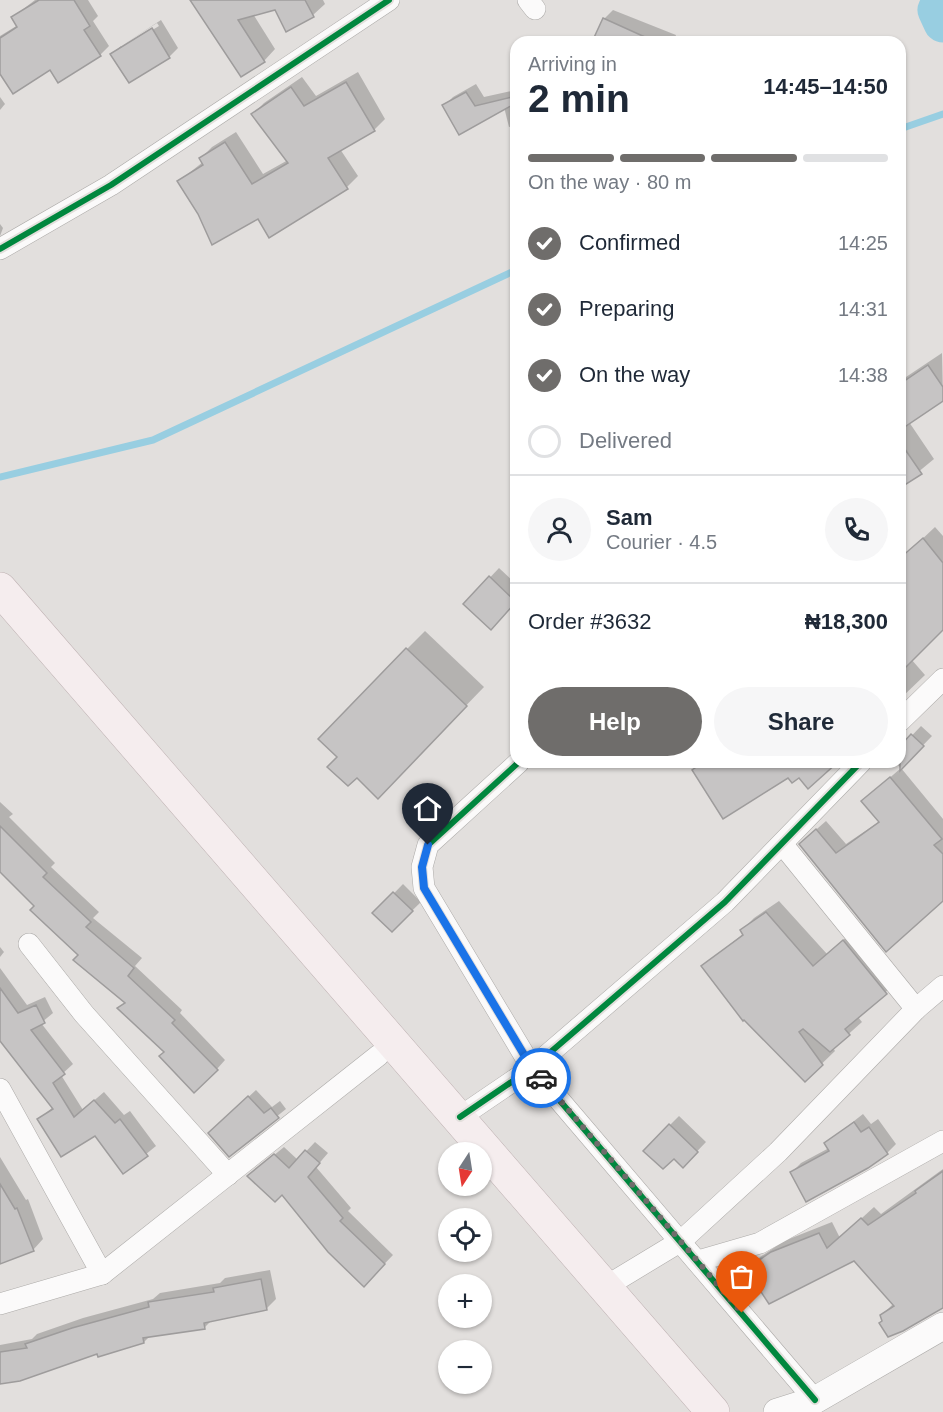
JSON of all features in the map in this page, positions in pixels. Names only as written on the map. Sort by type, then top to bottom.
[{"type":"main road","points":[[0,589],[460,1117],[713,1412]]},
{"type":"main road","points":[[0,622],[455,1142]]},
{"type":"main road","points":[[492,1183],[691,1412]]},
{"type":"street","points":[[0,249],[111,185],[389,0]]},
{"type":"street","points":[[906,715],[943,679]]},
{"type":"street","points":[[512,768],[428,845],[422,867],[424,888],[532,1068],[815,1400]]},
{"type":"street","points":[[460,1117],[532,1068],[725,902],[783,845],[855,768]]},
{"type":"street","points":[[783,845],[916,1009]]},
{"type":"street","points":[[29,944],[84,1014],[228,1175]]},
{"type":"street","points":[[605,1287],[681,1241],[778,1152],[916,1009],[943,986]]},
{"type":"street","points":[[0,1304],[102,1274],[379,1055]]},
{"type":"street","points":[[0,1089],[102,1274]]},
{"type":"street","points":[[698,1261],[760,1243],[943,1141]]},
{"type":"street","points":[[777,1412],[815,1400],[943,1326]]},
{"type":"building","points":[[39,0],[74,0],[90,26],[84,30],[101,56],[58,83],[50,70],[13,94],[0,74],[0,38],[17,27],[11,17]]},
{"type":"building","points":[[190,0],[305,0],[314,17],[286,32],[275,10],[238,20],[265,62],[241,77]]},
{"type":"building","points":[[603,18],[643,36],[595,36]]},
{"type":"building","points":[[152,28],[170,58],[129,83],[110,54]]},
{"type":"building","points":[[346,82],[375,131],[328,158],[348,189],[269,238],[258,219],[212,245],[198,214],[177,181],[203,165],[199,158],[225,142],[252,184],[288,163],[251,114],[291,87],[304,106]]},
{"type":"building","points":[[466,92],[475,106],[510,97],[510,106],[459,135],[442,105]]},
{"type":"building","points":[[928,365],[943,387],[943,401],[906,426],[906,380]]},
{"type":"building","points":[[906,451],[922,474],[906,484]]},
{"type":"building","points":[[923,538],[943,563],[943,630],[906,667],[906,553]]},
{"type":"building","points":[[489,576],[510,596],[510,609],[491,630],[463,604]]},
{"type":"building","points":[[406,648],[467,706],[378,799],[357,778],[348,786],[327,767],[337,757],[318,739]]},
{"type":"building","points":[[911,734],[924,746],[906,765],[906,739]]},
{"type":"building","points":[[695,768],[831,768],[808,789],[799,778],[792,783],[788,778],[723,819],[692,770]]},
{"type":"building","points":[[890,777],[942,839],[934,845],[943,854],[943,901],[886,952],[799,844],[816,829],[836,853],[879,822],[861,801]]},
{"type":"building","points":[[0,826],[47,873],[43,877],[91,922],[86,927],[134,968],[128,976],[175,1020],[172,1023],[218,1070],[194,1093],[159,1056],[164,1052],[117,1008],[125,1003],[73,960],[78,955],[30,910],[34,906],[0,872]]},
{"type":"building","points":[[393,892],[413,911],[392,932],[372,913]]},
{"type":"building","points":[[766,912],[813,966],[843,940],[887,994],[845,1029],[850,1035],[830,1052],[803,1029],[799,1032],[823,1065],[805,1082],[743,1021],[701,966],[743,935],[740,930]]},
{"type":"building","points":[[0,988],[18,1013],[36,1005],[45,1023],[31,1030],[65,1074],[53,1083],[74,1117],[94,1100],[115,1123],[120,1119],[148,1156],[123,1174],[95,1136],[61,1157],[37,1119],[53,1109],[0,1041]]},
{"type":"building","points":[[248,1096],[264,1113],[271,1108],[279,1118],[229,1157],[208,1133]]},
{"type":"building","points":[[854,1122],[861,1132],[869,1127],[888,1154],[868,1168],[806,1202],[790,1172],[829,1151],[824,1143]]},
{"type":"building","points":[[669,1124],[698,1152],[683,1168],[674,1159],[663,1169],[643,1151]]},
{"type":"building","points":[[305,1150],[320,1163],[308,1177],[343,1218],[340,1221],[385,1264],[364,1287],[328,1252],[282,1195],[275,1202],[247,1176],[274,1154],[289,1168]]},
{"type":"building","points":[[943,1171],[943,1308],[903,1331],[888,1337],[879,1323],[882,1321],[880,1315],[894,1306],[854,1261],[769,1304],[746,1269],[771,1252],[819,1233],[827,1248],[861,1218],[868,1225],[916,1193],[915,1191]]},
{"type":"building","points":[[0,1184],[15,1209],[17,1208],[34,1251],[0,1264]]},
{"type":"building","points":[[261,1279],[267,1310],[204,1323],[205,1329],[143,1338],[144,1343],[98,1357],[97,1354],[20,1381],[0,1384],[0,1352],[27,1348],[25,1344],[72,1328],[149,1307],[148,1302],[214,1292],[213,1288]]},
{"type":"waterway","points":[[942,0],[937,10],[943,23]]},
{"type":"waterway","points":[[906,127],[943,114]]},
{"type":"waterway","points":[[0,477],[153,440],[510,273]]},
{"type":"cycle path","points":[[0,249],[111,185],[389,0]]},
{"type":"cycle path","points":[[512,768],[428,845],[422,867],[424,888],[532,1068],[815,1400]]},
{"type":"cycle path","points":[[460,1117],[532,1068],[725,902],[855,768]]},
{"type":"way so far","points":[[541,1078],[742,1313]]},
{"type":"route","points":[[428,845],[422,867],[424,888],[532,1068],[541,1078]]}]
